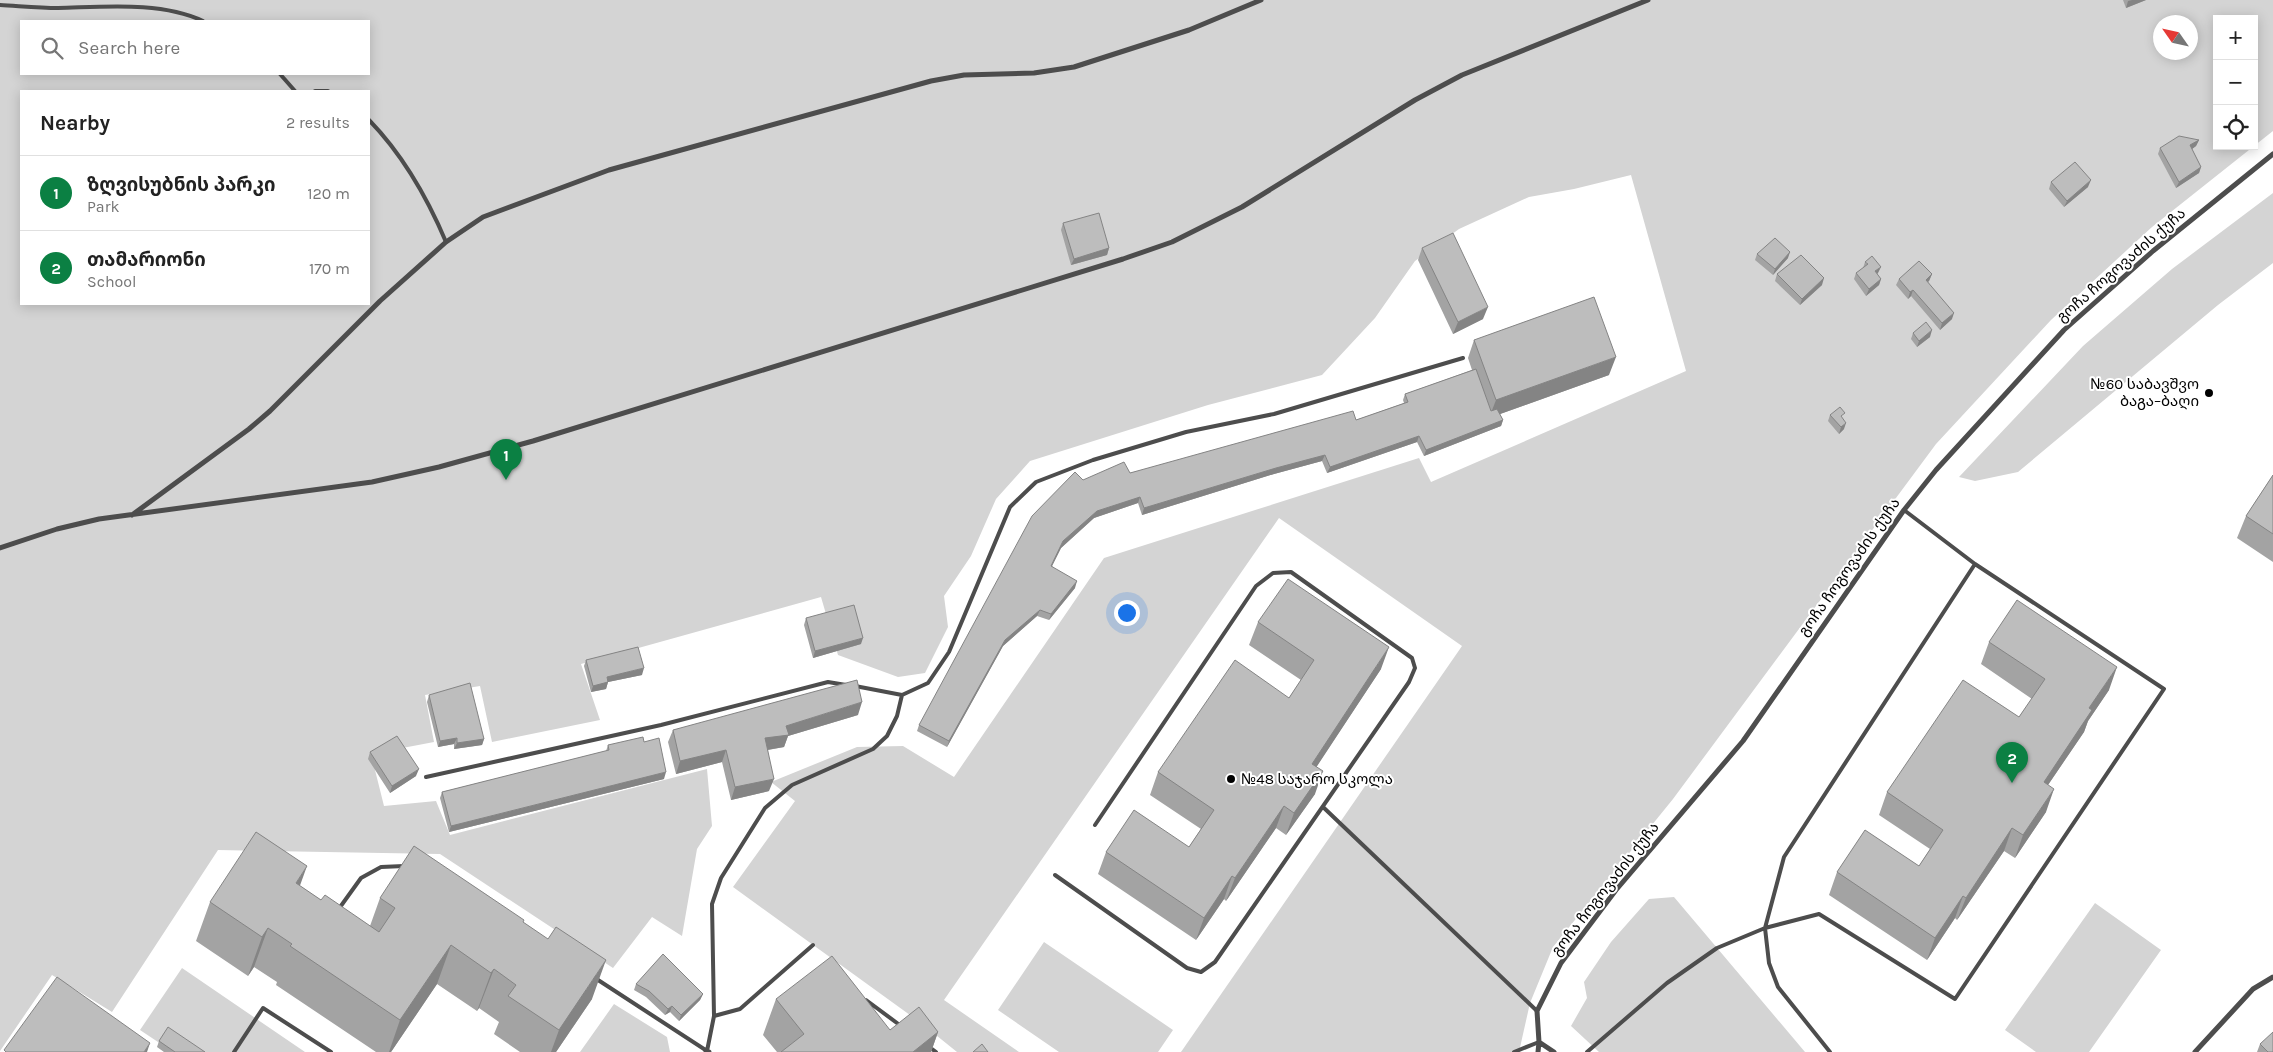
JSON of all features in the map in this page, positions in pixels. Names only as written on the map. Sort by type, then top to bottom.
[{"type":"street","points":[[132,515],[249,429],[270,411],[380,301],[446,242],[484,217],[609,170],[931,81],[964,75],[1034,73],[1074,67],[1189,30],[1261,0]]},
{"type":"street","points":[[0,548],[57,529],[99,519],[372,482],[438,467],[647,406],[1139,254],[1172,242],[1242,207],[1415,100],[1462,75],[1648,0]]},
{"type":"street","name":"გოჩა ჩოგოვაძის ქუჩა","points":[[1537,1012],[1561,963],[1616,890],[1743,742],[1904,510],[1936,470],[2064,330],[2153,251],[2273,154]]},
{"type":"street","points":[[2195,1052],[2253,989],[2273,977]]},
{"type":"street","points":[[1537,1012],[1540,1042],[1538,1052]]},
{"type":"street","points":[[1540,1042],[1554,1052]]},
{"type":"lane","points":[[0,5],[54,8],[142,7],[192,16],[201,20]]},
{"type":"lane","points":[[281,75],[294,90]]},
{"type":"lane","points":[[370,121],[408,168],[432,209],[446,242]]},
{"type":"lane","points":[[426,777],[661,725],[828,682],[902,696],[928,683],[949,652],[1010,507],[1036,482],[1093,460],[1186,432],[1274,414],[1463,358]]},
{"type":"lane","points":[[1587,1052],[1667,983],[1717,948],[1765,928],[1819,914],[1955,999],[2164,689],[1975,564],[1904,510]]},
{"type":"lane","points":[[1830,1052],[1778,987],[1769,963],[1765,928],[1784,858],[1975,564]]},
{"type":"lane","points":[[1055,875],[1187,968],[1201,972],[1215,962],[1409,682],[1415,668],[1412,658],[1291,572],[1273,573],[1256,586],[1094,825]]},
{"type":"lane","points":[[587,973],[707,1052],[714,1016],[712,904],[721,878],[765,808],[792,785],[873,749],[887,736],[897,716],[902,696]]},
{"type":"lane","points":[[1323,807],[1537,1012]]},
{"type":"lane","points":[[336,913],[361,878],[380,867],[411,865]]},
{"type":"lane","points":[[714,1016],[740,1009],[813,945]]},
{"type":"lane","points":[[864,999],[904,1028]]},
{"type":"lane","points":[[234,1052],[263,1008],[331,1052]]},
{"type":"lane","points":[[920,1040],[936,1052]]},
{"type":"lane","points":[[1514,1052],[1540,1042]]},
{"type":"shaded area","points":[[0,0],[2273,0],[2273,131],[2258,143],[2258,15],[2213,15],[2213,150],[2249,150],[2152,227],[2051,320],[1936,444],[1673,799],[1553,947],[1530,1003],[1519,1052],[1181,1052],[1462,646],[1279,518],[944,1000],[1019,1052],[957,1052],[921,1023],[733,887],[795,801],[771,782],[857,747],[903,746],[954,777],[1104,558],[1419,458],[1431,482],[1686,371],[1631,175],[1574,189],[1529,197],[1459,229],[1415,261],[1375,318],[1322,375],[1208,405],[1030,461],[996,499],[971,556],[944,596],[948,627],[925,673],[898,677],[838,655],[821,597],[581,664],[600,720],[492,742],[480,686],[425,695],[434,742],[371,754],[384,806],[436,801],[450,835],[707,769],[712,826],[697,849],[682,936],[652,917],[613,968],[440,854],[218,850],[112,1012],[52,975],[0,1051]]},
{"type":"shaded area","points":[[2273,193],[2273,263],[2218,305],[2018,472],[1975,481],[1959,477],[2083,346],[2172,269]]},
{"type":"shaded area","points":[[1674,897],[1805,1052],[1599,1052],[1571,1026],[1587,998],[1584,982],[1611,942],[1649,899]]},
{"type":"shaded area","points":[[2095,903],[2161,950],[2089,1052],[2036,1052],[2005,1030]]},
{"type":"shaded area","points":[[1044,942],[1173,1030],[1158,1052],[1059,1052],[998,1010]]},
{"type":"shaded area","points":[[182,968],[305,1052],[173,1052],[140,1030]]},
{"type":"shaded area","points":[[614,1004],[667,1037],[670,1052],[580,1052]]},
{"type":"building","points":[[2179,136],[2199,140],[2190,145],[2201,167],[2179,182],[2160,148]]},
{"type":"building","points":[[2075,162],[2091,180],[2067,201],[2051,182]]},
{"type":"building","points":[[1099,213],[1109,248],[1074,259],[1063,223]]},
{"type":"building","points":[[1453,233],[1488,307],[1458,322],[1422,248]]},
{"type":"building","points":[[1775,238],[1790,252],[1775,269],[1757,254]]},
{"type":"building","points":[[1801,255],[1824,278],[1802,299],[1777,274]]},
{"type":"building","points":[[1872,256],[1881,267],[1875,271],[1881,279],[1869,289],[1856,273],[1868,264],[1865,262]]},
{"type":"building","points":[[1919,261],[1932,274],[1926,280],[1954,313],[1942,323],[1913,290],[1910,292],[1899,279]]},
{"type":"building","points":[[1594,297],[1616,357],[1496,400],[1474,340]]},
{"type":"building","points":[[1926,322],[1932,330],[1919,341],[1913,333]]},
{"type":"building","points":[[1476,369],[1491,411],[1497,409],[1503,420],[1426,450],[1419,436],[1330,467],[1325,455],[1144,508],[1140,497],[1097,511],[1063,541],[1051,566],[1077,581],[1051,614],[1040,610],[1005,640],[949,741],[919,725],[1032,516],[1075,472],[1083,480],[1124,462],[1130,473],[1353,411],[1356,420],[1408,402],[1405,394]]},
{"type":"building","points":[[1840,407],[1845,413],[1841,416],[1846,423],[1841,427],[1830,415]]},
{"type":"building","points":[[2273,475],[2273,534],[2246,516]]},
{"type":"building","points":[[1288,579],[1389,647],[1312,764],[1323,771],[1294,813],[1284,806],[1235,878],[1232,876],[1204,918],[1106,852],[1134,810],[1189,847],[1214,810],[1158,772],[1235,660],[1289,698],[1314,660],[1258,622]]},
{"type":"building","points":[[2017,600],[2117,667],[2089,708],[2092,710],[2044,782],[2054,789],[2023,835],[2012,828],[1966,898],[1963,896],[1935,938],[1837,872],[1865,830],[1919,866],[1943,830],[1887,792],[1963,680],[2019,717],[2045,679],[1989,642]]},
{"type":"building","points":[[854,605],[863,638],[815,651],[806,618]]},
{"type":"building","points":[[638,647],[644,668],[607,677],[608,682],[593,686],[586,660]]},
{"type":"building","points":[[857,680],[862,702],[786,726],[789,735],[765,738],[774,779],[735,787],[726,750],[680,761],[673,730]]},
{"type":"building","points":[[470,683],[484,739],[457,743],[457,738],[440,741],[429,695]]},
{"type":"building","points":[[397,736],[419,769],[392,786],[370,752]]},
{"type":"building","points":[[643,737],[644,742],[659,738],[666,772],[451,826],[442,792],[609,750],[608,745]]},
{"type":"building","points":[[256,832],[307,866],[296,883],[321,900],[325,895],[379,932],[395,908],[380,898],[414,846],[524,920],[523,922],[548,939],[556,927],[606,960],[559,1030],[508,996],[516,985],[494,969],[491,973],[451,945],[400,1020],[290,946],[292,944],[268,928],[262,937],[210,902]]},
{"type":"building","points":[[663,954],[703,994],[681,1015],[672,1006],[668,1009],[649,991],[636,984]]},
{"type":"building","points":[[832,956],[890,1030],[919,1007],[938,1032],[913,1052],[781,1052],[804,1034],[776,999]]},
{"type":"building","points":[[57,977],[150,1043],[144,1052],[6,1052],[4,1050]]},
{"type":"building","points":[[168,1027],[205,1052],[175,1052],[159,1041]]},
{"type":"building","points":[[2273,1032],[2273,1052],[2268,1052],[2260,1044]]},
{"type":"building","points":[[982,1044],[988,1052],[973,1052]]},
{"type":"place","name":"№60 საბავშვო ბაგა–ბაღი","points":[[2209,393]]},
{"type":"place","name":"ზღვისუბნის პარკი","points":[[506,480]]},
{"type":"place","name":"№48 საჯარო სკოლა","points":[[1231,779]]},
{"type":"place","name":"თამარიონი","points":[[2012,783]]}]
